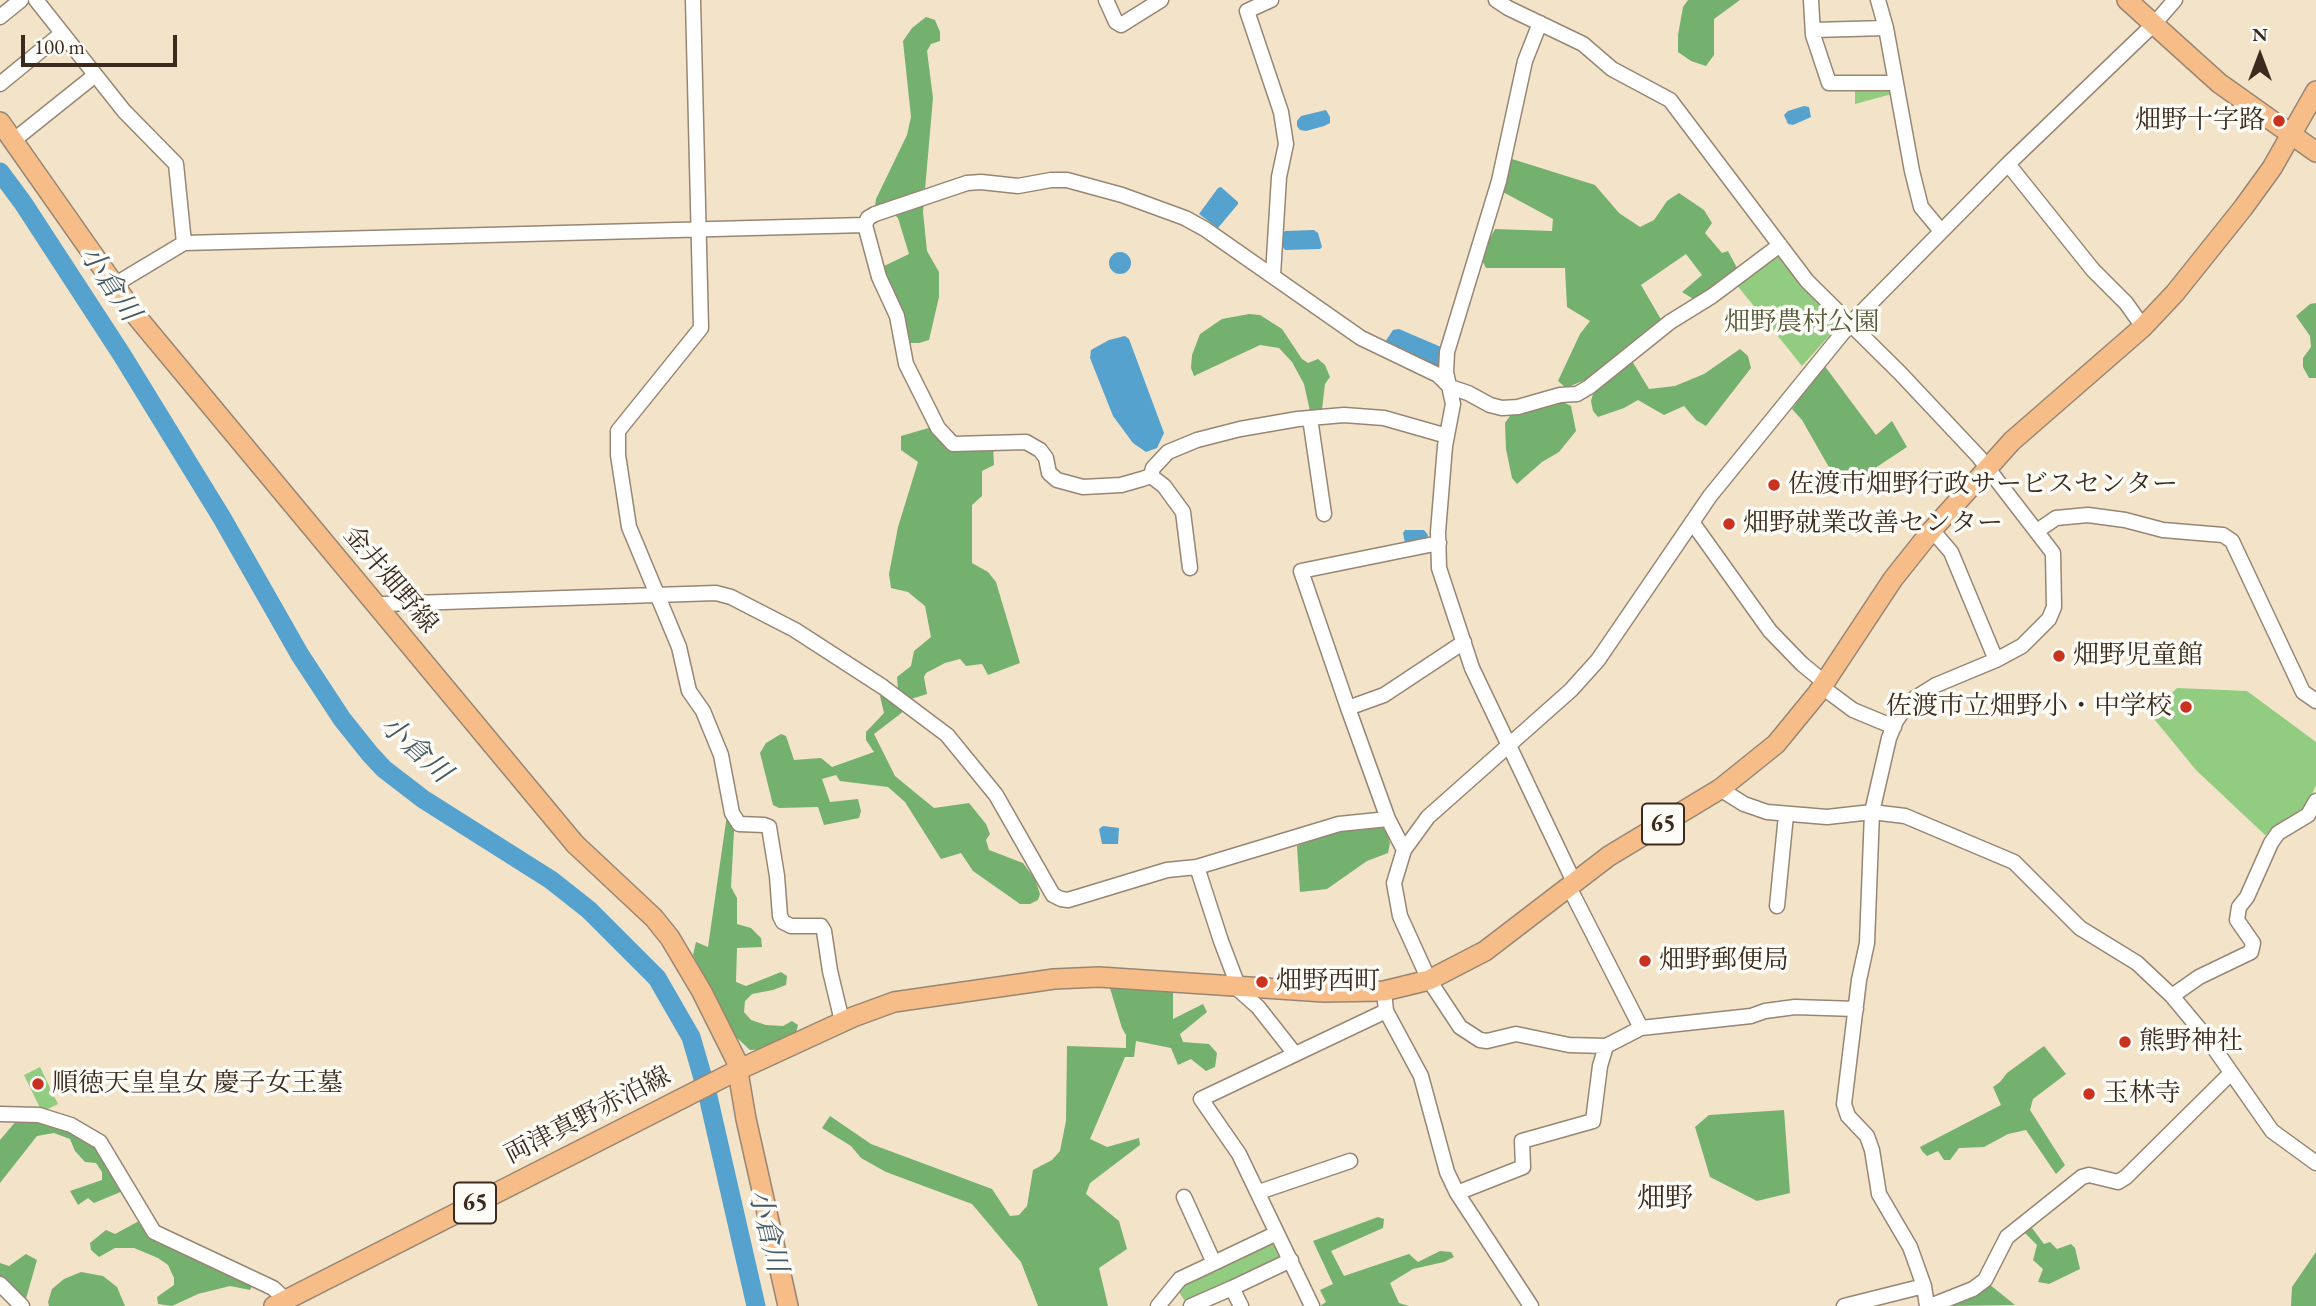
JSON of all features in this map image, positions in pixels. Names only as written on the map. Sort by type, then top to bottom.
[{"type":"main road","points":[[2127,0],[2219,83],[2316,152]]},
{"type":"main road","name":"65","points":[[733,1072],[842,1021],[876,1007],[906,999],[1064,978],[1130,978],[1324,992],[1384,991],[1429,980],[1485,951],[1609,856],[1720,789],[1776,744],[1823,684],[1893,579],[1932,530],[2042,413],[2143,327],[2175,293],[2272,167],[2316,91]]},
{"type":"main road","name":"金井畑野線","points":[[0,122],[137,317],[575,844],[662,928],[702,992],[736,1060],[733,1072],[789,1306]]},
{"type":"main road","name":"両津真野赤泊線","points":[[280,1303],[733,1072]]},
{"type":"street","points":[[0,17],[21,0]]},
{"type":"street","points":[[36,0],[94,76],[176,164],[184,243]]},
{"type":"street","points":[[693,0],[701,328],[618,432],[618,455],[629,527],[679,647],[689,691],[703,711],[721,755],[736,820],[739,824],[769,827],[777,876],[779,916],[783,922],[791,926],[821,926],[824,930],[842,1021]]},
{"type":"street","points":[[1106,0],[1116,22],[1121,25],[1161,0]]},
{"type":"street","points":[[1271,0],[1244,5],[1281,112],[1286,144],[1279,177],[1273,275]]},
{"type":"street","points":[[1496,0],[1583,44],[1612,69],[1670,100],[1807,281],[1900,373],[1988,468],[2053,553],[2054,607],[2049,619],[2032,637],[1996,660],[1936,685],[1905,708],[1894,727],[1872,812],[1867,943],[1859,980],[1844,1104],[1849,1116],[1867,1136],[1879,1194],[1910,1247],[1928,1306],[1973,1289],[1985,1280],[2007,1237],[2014,1229],[2082,1177],[2089,1175],[2118,1182],[2126,1178],[2231,1073]]},
{"type":"street","points":[[1811,0],[1813,30],[1829,83],[1895,83]]},
{"type":"street","points":[[1878,0],[1886,28],[1921,207],[1941,231]]},
{"type":"street","points":[[1856,1009],[1795,1007],[1751,1016],[1641,1028],[1605,1046],[1569,1045],[1516,1034],[1487,1041],[1480,1040],[1460,1027],[1429,980],[1400,916],[1394,883],[1404,850],[1428,817],[1571,691],[1598,660],[1710,496],[1850,324],[2008,164],[2154,24],[2175,0]]},
{"type":"street","points":[[1540,23],[1525,61],[1499,181],[1447,352],[1446,372],[1453,404],[1447,436],[1438,543],[1439,568],[1472,668],[1641,1028]]},
{"type":"street","points":[[1813,30],[1886,28]]},
{"type":"street","points":[[0,84],[61,34]]},
{"type":"street","points":[[14,140],[94,76]]},
{"type":"street","points":[[2008,164],[2093,270],[2126,303],[2143,327]]},
{"type":"street","points":[[1151,476],[1121,485],[1083,487],[1057,480],[1049,473],[1046,458],[1035,445],[1026,442],[953,443],[945,437],[906,364],[897,316],[879,277],[865,225],[868,218],[967,183],[1018,186],[1067,180],[1122,195],[1185,218],[1205,229],[1361,338],[1438,375],[1450,387],[1502,408],[1518,407],[1560,395],[1577,394],[1589,387],[1670,323],[1712,296],[1780,245]]},
{"type":"street","points":[[114,285],[184,243],[865,225]]},
{"type":"street","points":[[1151,476],[1153,468],[1168,452],[1197,440],[1240,429],[1310,418],[1345,415],[1384,418],[1447,436]]},
{"type":"street","points":[[1310,418],[1324,514]]},
{"type":"street","points":[[1151,476],[1164,486],[1183,512],[1190,568]]},
{"type":"street","points":[[2037,531],[2056,518],[2088,515],[2125,520],[2163,530],[2223,535],[2232,541],[2303,692],[2316,701]]},
{"type":"street","points":[[1692,522],[1770,631],[1802,664],[1853,710],[1894,727]]},
{"type":"street","points":[[1932,530],[1951,552],[1996,660]]},
{"type":"street","points":[[1404,850],[1388,820],[1301,571],[1438,543]]},
{"type":"street","points":[[379,608],[383,604],[716,593],[731,597],[795,630],[883,687],[947,734],[996,795],[1053,895],[1060,899],[1068,900],[1167,870],[1198,867],[1339,824],[1388,820]]},
{"type":"street","points":[[1348,708],[1384,695],[1464,642]]},
{"type":"street","points":[[1720,789],[1744,804],[1786,815],[1826,817],[1872,812],[1905,816],[2014,862],[2080,928],[2137,963],[2172,996],[2207,1038],[2272,1131],[2316,1163]]},
{"type":"street","points":[[2172,996],[2199,977],[2251,952],[2253,943],[2237,920],[2239,907],[2247,897],[2278,833],[2308,815],[2316,801]]},
{"type":"street","points":[[1777,906],[1786,815]]},
{"type":"street","points":[[1198,867],[1238,986],[1295,1054]]},
{"type":"street","points":[[1384,991],[1386,1011],[1420,1076],[1440,1154],[1457,1194],[1531,1306]]},
{"type":"street","points":[[1312,1306],[1239,1154],[1201,1098],[1386,1011]]},
{"type":"street","points":[[1457,1194],[1523,1167],[1522,1141],[1593,1121],[1605,1046]]},
{"type":"street","points":[[0,1114],[39,1115],[71,1125],[100,1142],[154,1232],[273,1288],[280,1303]]},
{"type":"street","points":[[1259,1192],[1350,1161]]},
{"type":"street","points":[[1184,1197],[1214,1263]]},
{"type":"street","points":[[1158,1306],[1180,1279],[1277,1233]]},
{"type":"street","points":[[1191,1306],[1291,1260]]},
{"type":"street","points":[[0,1284],[22,1306]]},
{"type":"street","points":[[1844,1306],[1924,1286]]},
{"type":"street","points":[[1232,1288],[1241,1306]]},
{"type":"green space","points":[[1688,0],[1740,0],[1714,19],[1714,55],[1706,66],[1691,61],[1678,52],[1683,7]]},
{"type":"green space","points":[[926,17],[935,20],[940,32],[940,41],[931,44],[927,51],[933,98],[923,212],[927,251],[939,272],[939,297],[929,340],[907,343],[882,267],[909,254],[898,218],[886,206],[875,207],[876,199],[907,135],[911,117],[903,41],[912,28]]},
{"type":"green space","points":[[1889,89],[1892,94],[1855,104],[1855,90]]},
{"type":"green space","points":[[1512,159],[1595,185],[1619,213],[1640,227],[1654,220],[1667,201],[1679,193],[1704,210],[1712,223],[1705,233],[1722,253],[1728,251],[1737,268],[1695,300],[1682,292],[1702,275],[1686,254],[1641,285],[1662,321],[1587,379],[1566,388],[1558,381],[1580,334],[1590,321],[1567,307],[1565,268],[1486,268],[1480,256],[1495,229],[1552,231],[1553,219],[1503,192]]},
{"type":"green space","name":"畑野農村公園","points":[[1774,256],[1781,256],[1833,318],[1837,327],[1802,366],[1736,284]]},
{"type":"green space","points":[[2316,303],[2316,378],[2309,378],[2303,367],[2303,358],[2311,347],[2310,336],[2296,316],[2310,304]]},
{"type":"green space","points":[[1249,314],[1260,315],[1282,329],[1302,359],[1308,363],[1318,359],[1325,365],[1330,377],[1325,384],[1322,409],[1310,411],[1304,384],[1292,362],[1279,348],[1260,345],[1194,376],[1191,368],[1192,355],[1200,334],[1222,319]]},
{"type":"green space","points":[[1740,349],[1748,356],[1751,368],[1706,426],[1696,420],[1684,406],[1664,415],[1638,400],[1598,417],[1593,411],[1591,401],[1594,390],[1632,361],[1649,389],[1675,386],[1704,374]]},
{"type":"green space","points":[[1824,365],[1876,435],[1892,421],[1907,447],[1842,490],[1802,420],[1792,409]]},
{"type":"green space","points":[[1563,402],[1571,406],[1576,431],[1559,452],[1542,462],[1517,484],[1512,478],[1506,449],[1505,423],[1512,413]]},
{"type":"green space","points":[[932,427],[948,446],[993,446],[994,465],[982,471],[982,496],[972,505],[972,563],[988,572],[996,582],[1020,663],[988,675],[982,664],[966,666],[960,659],[945,663],[926,673],[924,677],[927,694],[911,699],[898,689],[897,677],[911,666],[914,651],[931,637],[925,606],[908,592],[891,588],[889,574],[898,527],[918,462],[901,450],[901,436]]},
{"type":"green space","points":[[2177,688],[2247,691],[2316,742],[2316,785],[2304,812],[2265,835],[2196,770],[2150,714]]},
{"type":"green space","points":[[882,693],[904,711],[874,734],[895,776],[934,808],[969,803],[986,824],[990,834],[986,840],[989,850],[1023,863],[1035,879],[1040,894],[1038,900],[1030,904],[1020,904],[973,871],[961,853],[941,859],[905,802],[888,787],[840,781],[836,775],[822,779],[830,802],[858,799],[861,811],[859,818],[824,825],[818,807],[779,808],[773,805],[760,753],[766,743],[781,734],[786,736],[794,760],[821,758],[832,767],[874,752],[866,740],[866,732],[884,713],[880,696]]},
{"type":"green space","points":[[728,808],[734,831],[731,887],[737,898],[737,924],[751,928],[761,938],[762,947],[737,948],[736,982],[746,986],[781,972],[787,976],[786,985],[752,994],[745,1001],[744,1012],[751,1020],[766,1025],[783,1026],[792,1021],[798,1025],[796,1033],[767,1049],[750,1050],[735,1036],[693,955],[696,942],[708,947]]},
{"type":"green space","points":[[1376,824],[1385,827],[1390,843],[1388,853],[1367,861],[1327,889],[1300,892],[1297,846],[1339,829]]},
{"type":"green space","points":[[1109,985],[1173,991],[1173,1019],[1203,1004],[1207,1012],[1180,1034],[1183,1042],[1209,1044],[1217,1053],[1215,1067],[1206,1071],[1191,1059],[1178,1065],[1171,1048],[1136,1041],[1134,1057],[1125,1057],[1090,1139],[1107,1147],[1139,1138],[1140,1145],[1090,1183],[1086,1194],[1119,1221],[1127,1249],[1099,1268],[1108,1306],[1038,1306],[1021,1262],[972,1204],[886,1172],[861,1158],[851,1146],[822,1128],[830,1116],[871,1144],[992,1189],[1010,1216],[1019,1215],[1027,1206],[1033,1170],[1052,1160],[1060,1151],[1066,1121],[1067,1046],[1126,1048],[1126,1035]]},
{"type":"green space","points":[[2044,1046],[2066,1074],[2033,1099],[2030,1110],[2065,1165],[2056,1174],[2026,1130],[2008,1134],[1984,1147],[1959,1148],[1950,1160],[1944,1160],[1938,1151],[1927,1156],[1922,1151],[1920,1147],[2001,1105],[1993,1087],[2007,1073]]},
{"type":"green space","points":[[40,1067],[58,1104],[42,1112],[24,1075]]},
{"type":"green space","points":[[1784,1110],[1790,1193],[1757,1201],[1710,1177],[1695,1127],[1709,1115]]},
{"type":"green space","points":[[38,1118],[70,1129],[99,1148],[123,1191],[94,1203],[88,1198],[78,1205],[70,1191],[102,1180],[102,1172],[96,1163],[85,1162],[75,1151],[70,1139],[54,1133],[37,1136],[0,1183],[0,1140],[17,1120]]},
{"type":"green space","points":[[1378,1217],[1384,1219],[1383,1228],[1331,1251],[1344,1276],[1409,1254],[1418,1262],[1440,1251],[1451,1252],[1454,1257],[1413,1269],[1390,1283],[1399,1303],[1409,1306],[1320,1306],[1326,1302],[1320,1290],[1333,1284],[1313,1241]]},
{"type":"green space","points":[[141,1220],[253,1284],[250,1290],[230,1286],[198,1294],[172,1306],[158,1304],[157,1297],[174,1285],[168,1265],[134,1248],[115,1248],[99,1257],[91,1250],[90,1243],[106,1230],[115,1234]]},
{"type":"green space","points":[[2029,1224],[2044,1244],[2050,1242],[2057,1249],[2071,1244],[2075,1248],[2080,1269],[2049,1284],[2038,1282],[2043,1269],[2033,1260],[2037,1245],[2022,1230]]},
{"type":"green space","points":[[1276,1241],[1284,1256],[1186,1303],[1179,1292],[1180,1286]]},
{"type":"green space","points":[[2316,1252],[2316,1306],[2291,1306],[2292,1287]]},
{"type":"green space","points":[[26,1254],[37,1260],[25,1302],[0,1276],[0,1263],[9,1266]]},
{"type":"green space","points":[[81,1272],[103,1276],[117,1287],[125,1306],[49,1306],[52,1289],[64,1279]]},
{"type":"green space","points":[[1989,1284],[2015,1305],[1942,1306]]},
{"type":"water","points":[[1804,106],[1809,107],[1811,117],[1793,125],[1788,124],[1784,115]]},
{"type":"water","points":[[1326,110],[1330,123],[1306,131],[1297,126],[1301,116]]},
{"type":"water","points":[[1221,187],[1238,204],[1218,228],[1199,214]]},
{"type":"water","points":[[1314,230],[1318,233],[1322,247],[1320,249],[1285,250],[1283,247],[1285,231]]},
{"type":"water","points":[[1120,252],[1130,259],[1131,263],[1124,273],[1120,274],[1110,267],[1109,263],[1116,253]]},
{"type":"water","points":[[1399,329],[1441,347],[1439,368],[1385,342],[1393,330]]},
{"type":"water","points":[[1125,336],[1129,339],[1164,433],[1157,448],[1146,452],[1133,443],[1113,416],[1090,358],[1091,350],[1109,340]]},
{"type":"water","points":[[1405,530],[1424,530],[1428,535],[1427,539],[1405,543]]},
{"type":"water","points":[[1103,826],[1119,828],[1118,844],[1102,844],[1099,829]]},
{"type":"waterway","name":"小倉川","points":[[0,172],[122,355],[222,518],[300,655],[342,719],[370,754],[384,769],[423,799],[551,880],[589,910],[657,978],[691,1037],[707,1092],[756,1306]]},
{"type":"place","name":"畑野十字路","points":[[2279,121]]},
{"type":"place","name":"佐渡市畑野行政サービスセンター","points":[[1774,485]]},
{"type":"place","name":"畑野就業改善センター","points":[[1729,524]]},
{"type":"place","name":"畑野児童館","points":[[2059,656]]},
{"type":"place","name":"佐渡市立畑野小・中学校","points":[[2186,707]]},
{"type":"place","name":"畑野郵便局","points":[[1645,961]]},
{"type":"place","name":"畑野西町","points":[[1262,982]]},
{"type":"place","name":"熊野神社","points":[[2125,1042]]},
{"type":"place","name":"順徳天皇皇女 慶子女王墓","points":[[38,1084]]},
{"type":"place","name":"玉林寺","points":[[2089,1094]]},
{"type":"district","name":"畑野","points":[[1665,1199]]}]
